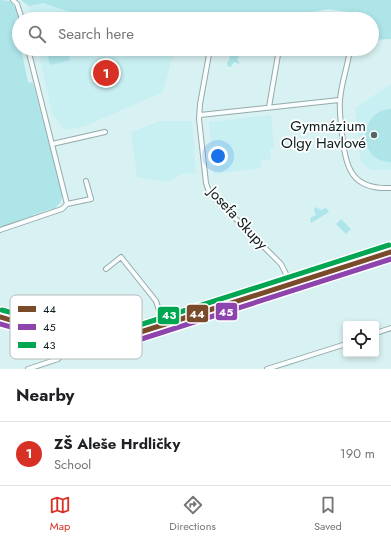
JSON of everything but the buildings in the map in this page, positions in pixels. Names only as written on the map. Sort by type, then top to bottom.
[{"type":"street","points":[[13,0],[17,4],[20,12]]},
{"type":"street","points":[[30,56],[68,204]]},
{"type":"street","name":"Josefa Skupy","points":[[209,56],[200,104],[200,115],[202,151],[206,183],[209,192],[281,264],[291,284]]},
{"type":"street","points":[[269,107],[278,56]]},
{"type":"street","points":[[349,56],[340,100],[346,163],[356,179],[364,185],[378,189],[391,188]]},
{"type":"street","points":[[200,115],[340,100]]},
{"type":"street","points":[[52,144],[106,132]]},
{"type":"street","points":[[0,230],[62,209],[68,204],[91,199],[86,181]]},
{"type":"street","points":[[142,332],[391,252]]},
{"type":"street","points":[[106,269],[121,258],[156,301],[164,326]]},
{"type":"street","points":[[0,317],[10,320]]},
{"type":"street","points":[[379,332],[391,328]]},
{"type":"street","points":[[267,369],[343,345]]},
{"type":"street","points":[[28,369],[58,359]]},
{"type":"shaded area","points":[[0,0],[10,1],[17,10],[18,12],[12,12],[12,56],[22,56],[28,82],[33,83],[63,196],[60,203],[53,210],[51,209],[33,215],[30,218],[28,217],[4,226],[0,226]]},
{"type":"shaded area","points":[[21,0],[391,0],[391,39],[379,40],[379,12],[349,12],[328,9],[313,12],[70,12],[43,3],[29,6]]},
{"type":"shaded area","points":[[43,3],[72,12],[30,12],[29,6]]},
{"type":"shaded area","points":[[40,56],[173,56],[163,92],[85,126],[64,130],[52,113]]},
{"type":"shaded area","points":[[48,56],[69,56],[70,60],[50,65]]},
{"type":"shaded area","points":[[229,56],[239,56],[237,59],[240,64],[234,62],[231,67],[227,66],[230,58]]},
{"type":"shaded area","name":"Gymnázium Olgy Havlové","points":[[391,84],[391,170],[371,170],[361,162],[355,108]]},
{"type":"shaded area","points":[[391,109],[391,162],[380,160],[373,155],[368,147],[366,138],[366,129],[370,120],[378,113]]},
{"type":"shaded area","points":[[271,115],[274,148],[270,148],[271,159],[261,161],[261,168],[214,174],[209,122]]},
{"type":"shaded area","points":[[160,121],[192,121],[196,173],[181,174],[168,182],[137,177],[131,132]]},
{"type":"shaded area","points":[[315,207],[321,210],[326,208],[329,212],[311,223],[310,218],[316,215],[314,210]]},
{"type":"shaded area","points":[[341,219],[351,229],[346,234],[336,224]]},
{"type":"transit line","name":"43","points":[[142,324],[389,245]]},
{"type":"transit line","name":"44","points":[[142,332],[391,252]]},
{"type":"transit line","name":"45","points":[[142,339],[391,259]]},
{"type":"transit line","name":"43","points":[[2,310],[10,312]]},
{"type":"transit line","name":"44","points":[[0,317],[10,320]]},
{"type":"transit line","name":"45","points":[[0,324],[10,327]]},
{"type":"place","name":"ZŠ Aleše Hrdličky","points":[[106,73]]},
{"type":"place","name":"Gymnázium Olgy Havlové","points":[[374,135]]}]
